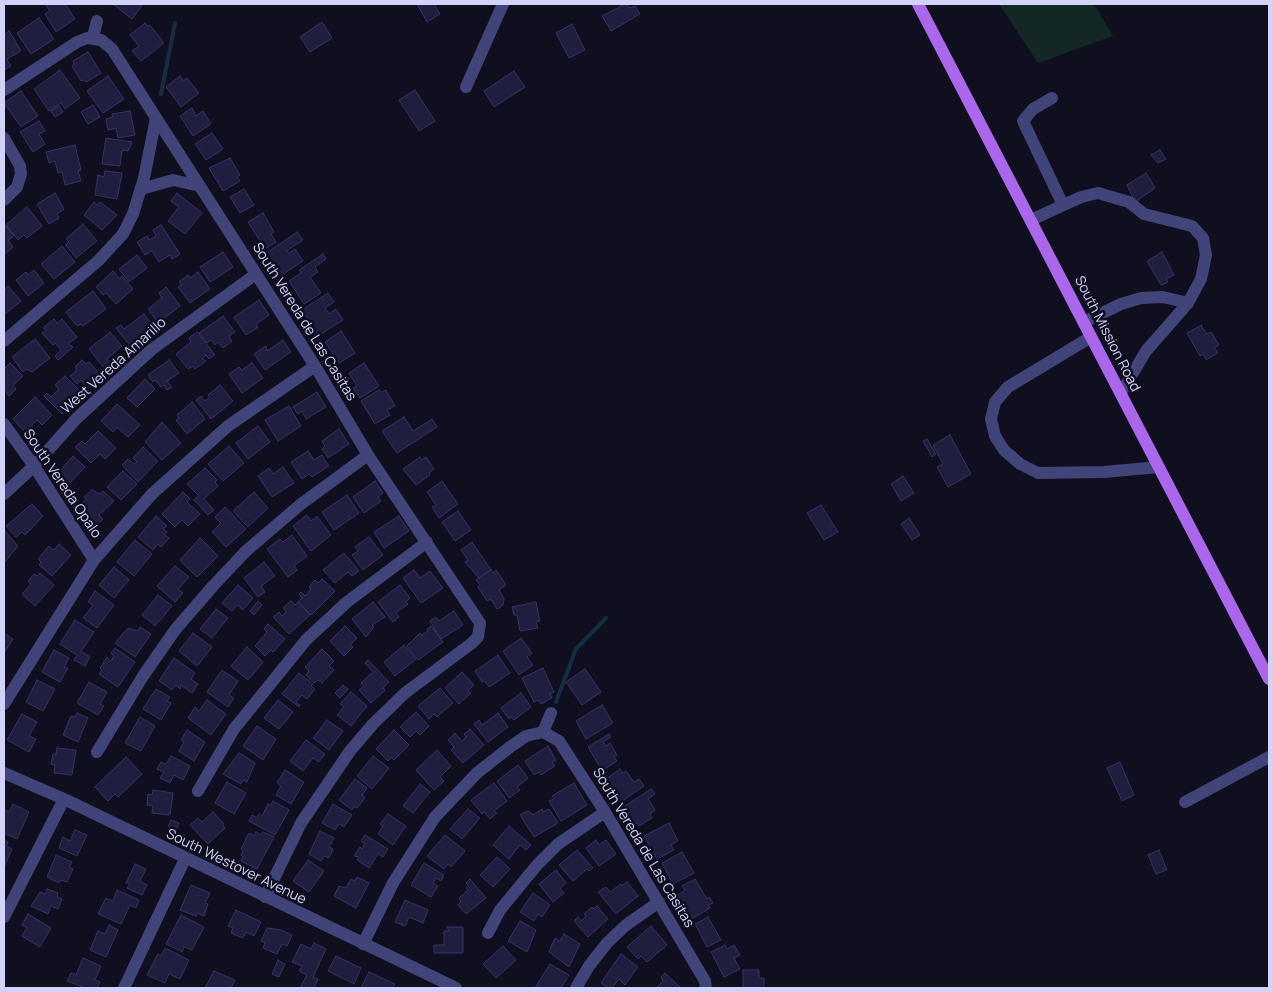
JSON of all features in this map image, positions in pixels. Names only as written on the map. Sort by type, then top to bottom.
[{"type":"main road","name":"South Mission Road","points":[[918,4],[1269,679]]},
{"type":"street","points":[[466,87],[503,4]]},
{"type":"street","points":[[4,90],[77,42],[93,37],[97,20]]},
{"type":"street","name":"South Vereda de Las Casitas","points":[[93,37],[101,40],[112,50],[315,366],[368,455],[478,618],[480,629],[472,643],[405,693],[373,724],[350,751],[302,824],[265,897]]},
{"type":"street","points":[[1052,98],[1033,109],[1023,121],[1063,205]]},
{"type":"street","points":[[4,341],[112,248],[133,214],[141,189],[156,118]]},
{"type":"street","points":[[4,138],[20,166],[21,174],[17,187],[4,200]]},
{"type":"street","points":[[141,189],[173,180],[200,186]]},
{"type":"street","points":[[1030,220],[1063,205],[1098,193],[1129,202],[1144,214],[1192,226],[1203,238],[1206,255],[1201,279],[1188,303],[1146,351],[1121,393]]},
{"type":"street","name":"West Vereda Amarillo","points":[[4,494],[34,466],[76,419],[151,350],[256,274]]},
{"type":"street","points":[[1084,322],[1121,304],[1142,298],[1163,297],[1188,303]]},
{"type":"street","points":[[1091,337],[1008,387],[995,402],[991,418],[995,436],[1004,450],[1020,464],[1038,474],[1104,472],[1159,467]]},
{"type":"street","points":[[5,696],[94,560],[152,494],[193,457],[264,399],[315,366]]},
{"type":"street","name":"South Vereda Opalo","points":[[4,424],[34,466],[94,560]]},
{"type":"street","points":[[97,752],[148,668],[175,630],[213,586],[246,551],[301,504],[368,455]]},
{"type":"street","points":[[198,791],[234,729],[306,640],[347,602],[427,542]]},
{"type":"street","points":[[363,944],[393,883],[435,817],[477,773],[510,747],[526,736],[543,732],[551,713]]},
{"type":"street","name":"South Vereda de Las Casitas","points":[[543,732],[559,741],[605,812],[705,981],[706,988]]},
{"type":"street","points":[[1186,802],[1269,757]]},
{"type":"street","name":"South Westover Avenue","points":[[4,773],[64,799],[456,988]]},
{"type":"street","points":[[4,917],[64,799]]},
{"type":"street","points":[[488,933],[500,910],[537,864],[558,844],[605,812]]},
{"type":"street","points":[[138,988],[125,985],[185,858]]},
{"type":"street","points":[[576,988],[589,966],[607,943],[626,925],[659,902]]},
{"type":"green space","points":[[999,4],[1094,4],[1113,36],[1038,63]]},
{"type":"building","points":[[45,4],[65,4],[75,19],[56,32],[45,14],[50,11]]},
{"type":"building","points":[[113,4],[143,4],[132,19]]},
{"type":"building","points":[[417,4],[434,4],[440,14],[427,22]]},
{"type":"building","points":[[625,4],[630,8],[635,6],[640,14],[611,31],[602,16]]},
{"type":"building","points":[[39,18],[54,39],[31,54],[17,33]]},
{"type":"building","points":[[322,22],[332,38],[310,52],[300,37]]},
{"type":"building","points":[[145,23],[148,26],[150,25],[164,43],[141,61],[132,51],[139,46],[130,35]]},
{"type":"building","points":[[572,24],[585,50],[569,58],[556,33]]},
{"type":"building","points":[[9,31],[21,51],[7,59],[11,66],[4,70],[4,35]]},
{"type":"building","points":[[88,52],[101,73],[86,82],[84,80],[81,81],[72,66],[74,64],[73,61]]},
{"type":"building","points":[[60,70],[80,98],[65,109],[61,103],[49,111],[34,89]]},
{"type":"building","points":[[514,71],[525,87],[494,107],[484,91]]},
{"type":"building","points":[[108,76],[124,99],[103,113],[87,91]]},
{"type":"building","points":[[180,76],[183,81],[187,78],[199,93],[181,107],[166,87]]},
{"type":"building","points":[[415,90],[435,121],[419,131],[399,100]]},
{"type":"building","points":[[21,91],[38,116],[21,127],[4,103]]},
{"type":"building","points":[[93,105],[100,117],[88,124],[81,112]]},
{"type":"building","points":[[59,106],[63,112],[55,117],[51,111]]},
{"type":"building","points":[[192,108],[196,116],[203,111],[211,124],[193,136],[180,116]]},
{"type":"building","points":[[130,111],[135,135],[118,138],[116,128],[108,130],[106,119],[113,117],[112,114]]},
{"type":"building","points":[[39,121],[45,131],[39,134],[45,144],[33,152],[20,132]]},
{"type":"building","points":[[212,133],[223,149],[206,160],[195,144]]},
{"type":"building","points":[[106,138],[132,142],[128,151],[122,150],[120,166],[102,164]]},
{"type":"building","points":[[75,145],[81,170],[78,171],[81,181],[65,185],[62,172],[58,173],[55,161],[49,163],[46,152]]},
{"type":"building","points":[[1160,150],[1166,159],[1158,163],[1151,155]]},
{"type":"building","points":[[230,158],[240,175],[237,177],[240,181],[223,191],[209,168]]},
{"type":"building","points":[[105,171],[122,173],[117,199],[95,195],[98,175],[104,177]]},
{"type":"building","points":[[1146,173],[1155,188],[1135,202],[1127,185]]},
{"type":"building","points":[[244,189],[254,205],[240,213],[230,197]]},
{"type":"building","points":[[55,193],[64,209],[57,214],[59,218],[49,224],[37,204]]},
{"type":"building","points":[[177,193],[202,213],[185,234],[168,221],[179,207],[171,201]]},
{"type":"building","points":[[94,202],[97,205],[100,202],[117,215],[102,230],[84,215]]},
{"type":"building","points":[[27,207],[42,226],[27,238],[24,235],[18,240],[6,225]]},
{"type":"building","points":[[263,213],[274,232],[271,234],[276,242],[265,249],[248,222]]},
{"type":"building","points":[[4,224],[14,236],[8,240],[13,247],[4,255]]},
{"type":"building","points":[[83,224],[97,241],[76,258],[66,245],[69,242],[66,239]]},
{"type":"building","points":[[161,225],[180,254],[172,259],[170,255],[159,262],[152,251],[145,255],[137,242],[147,236],[149,240],[156,236],[153,230]]},
{"type":"building","points":[[297,232],[303,240],[286,251],[289,253],[295,249],[303,261],[280,276],[265,254]]},
{"type":"building","points":[[62,246],[75,262],[54,279],[41,264]]},
{"type":"building","points":[[223,252],[233,267],[210,282],[200,267]]},
{"type":"building","points":[[1162,252],[1174,275],[1166,279],[1168,282],[1161,285],[1147,261]]},
{"type":"building","points":[[323,254],[326,259],[315,267],[318,272],[310,277],[321,293],[304,304],[289,281],[301,273],[299,270]]},
{"type":"building","points":[[137,255],[147,268],[129,282],[119,269]]},
{"type":"building","points":[[34,270],[44,283],[28,296],[16,280],[26,272],[28,275]]},
{"type":"building","points":[[113,271],[120,279],[122,276],[133,289],[116,304],[106,293],[103,295],[96,287]]},
{"type":"building","points":[[198,272],[210,289],[190,303],[178,287],[182,285],[179,282],[188,275],[190,278]]},
{"type":"building","points":[[8,286],[21,301],[4,315],[4,290]]},
{"type":"building","points":[[166,287],[180,306],[158,323],[148,309],[162,298],[159,293]]},
{"type":"building","points":[[93,291],[106,309],[83,326],[81,324],[77,326],[66,312]]},
{"type":"building","points":[[328,293],[334,302],[325,308],[329,314],[336,309],[343,320],[318,336],[302,310]]},
{"type":"building","points":[[259,300],[269,315],[256,324],[258,327],[246,335],[234,317]]},
{"type":"building","points":[[144,314],[155,328],[131,347],[116,328],[121,325],[124,329]]},
{"type":"building","points":[[223,316],[235,332],[229,336],[232,341],[223,348],[218,342],[215,345],[211,340],[207,343],[199,333]]},
{"type":"building","points":[[54,319],[57,323],[62,319],[77,337],[68,344],[73,347],[58,360],[55,356],[61,350],[55,343],[53,345],[42,333],[46,330],[43,328]]},
{"type":"building","points":[[1202,325],[1207,334],[1211,332],[1219,345],[1215,348],[1218,353],[1206,360],[1203,354],[1200,356],[1187,333]]},
{"type":"building","points":[[341,331],[355,353],[339,363],[325,342]]},
{"type":"building","points":[[110,332],[122,346],[107,359],[111,364],[105,369],[89,349]]},
{"type":"building","points":[[197,332],[215,355],[209,359],[206,355],[202,359],[206,361],[195,369],[193,366],[188,369],[176,354],[191,342],[189,338]]},
{"type":"building","points":[[35,339],[50,358],[32,372],[27,369],[23,372],[12,357]]},
{"type":"building","points":[[283,340],[291,352],[265,370],[254,354],[266,346],[267,351]]},
{"type":"building","points":[[82,360],[86,364],[89,362],[99,373],[85,385],[81,380],[77,384],[70,376],[77,370],[75,367]]},
{"type":"building","points":[[169,360],[179,373],[167,381],[172,387],[167,390],[164,385],[161,387],[155,380],[153,382],[148,375]]},
{"type":"building","points":[[10,363],[23,376],[13,385],[16,389],[9,396],[4,390],[4,369]]},
{"type":"building","points":[[252,363],[263,378],[242,393],[229,374],[239,367],[242,370]]},
{"type":"building","points":[[364,363],[379,386],[360,398],[353,388],[357,386],[349,373]]},
{"type":"building","points":[[65,376],[83,394],[62,414],[44,396],[47,393],[51,397],[59,389],[55,385]]},
{"type":"building","points":[[145,379],[155,389],[137,407],[127,398]]},
{"type":"building","points":[[220,385],[233,401],[211,419],[196,400],[201,396],[205,401],[210,397],[208,395]]},
{"type":"building","points":[[379,390],[381,392],[386,390],[395,406],[387,410],[390,415],[375,424],[361,401]]},
{"type":"building","points":[[317,392],[326,407],[306,419],[302,411],[298,414],[293,407]]},
{"type":"building","points":[[35,397],[52,415],[42,425],[37,420],[25,432],[13,419]]},
{"type":"building","points":[[192,402],[205,419],[187,434],[176,420],[179,418],[177,415]]},
{"type":"building","points":[[117,404],[140,425],[128,437],[117,427],[113,432],[101,421]]},
{"type":"building","points":[[289,406],[301,426],[278,441],[265,420]]},
{"type":"building","points":[[404,417],[413,431],[432,419],[437,427],[397,453],[382,431]]},
{"type":"building","points":[[162,422],[181,443],[162,460],[145,442]]},
{"type":"building","points":[[258,426],[270,442],[248,459],[236,443]]},
{"type":"building","points":[[339,429],[349,444],[328,458],[322,449],[325,446],[322,441]]},
{"type":"building","points":[[98,431],[116,448],[105,459],[100,454],[91,463],[75,447],[82,441],[85,444]]},
{"type":"building","points":[[950,435],[971,474],[948,487],[937,467],[943,464],[933,445]]},
{"type":"building","points":[[927,439],[936,454],[932,457],[923,441]]},
{"type":"building","points":[[229,446],[244,463],[223,481],[208,464]]},
{"type":"building","points":[[143,447],[158,461],[138,482],[122,465],[128,459],[134,464],[137,462],[133,458]]},
{"type":"building","points":[[308,451],[314,460],[322,455],[329,466],[312,477],[309,474],[302,479],[291,462]]},
{"type":"building","points":[[73,456],[85,467],[66,487],[55,476]]},
{"type":"building","points":[[420,457],[422,460],[426,457],[434,469],[429,473],[430,475],[416,485],[403,469]]},
{"type":"building","points":[[283,467],[294,483],[272,497],[258,476],[269,468],[273,474]]},
{"type":"building","points":[[205,468],[217,480],[215,482],[218,486],[204,499],[214,510],[208,515],[194,500],[199,496],[187,484]]},
{"type":"building","points":[[123,471],[137,484],[121,500],[107,487]]},
{"type":"building","points":[[903,476],[914,493],[901,501],[891,484]]},
{"type":"building","points":[[375,481],[383,493],[378,497],[381,501],[364,513],[353,497]]},
{"type":"building","points":[[442,481],[458,504],[439,518],[432,507],[436,505],[427,492]]},
{"type":"building","points":[[92,490],[100,494],[103,491],[114,501],[99,515],[103,519],[93,529],[73,509],[87,499],[84,497]]},
{"type":"building","points":[[183,492],[190,499],[187,502],[200,514],[188,526],[182,520],[175,527],[162,514]]},
{"type":"building","points":[[254,492],[268,508],[248,527],[233,511]]},
{"type":"building","points":[[347,495],[359,513],[334,530],[322,512]]},
{"type":"building","points":[[32,504],[43,516],[25,535],[22,532],[16,537],[6,526]]},
{"type":"building","points":[[821,505],[838,532],[824,540],[807,513]]},
{"type":"building","points":[[225,507],[246,529],[226,547],[212,532],[221,523],[215,517]]},
{"type":"building","points":[[458,511],[471,530],[455,541],[442,522]]},
{"type":"building","points":[[307,515],[311,521],[317,516],[331,535],[311,551],[293,526]]},
{"type":"building","points":[[156,516],[167,526],[163,529],[167,532],[164,534],[169,538],[161,547],[158,544],[153,550],[138,537]]},
{"type":"building","points":[[399,516],[409,531],[384,548],[374,532]]},
{"type":"building","points":[[909,518],[920,535],[912,540],[901,524]]},
{"type":"building","points":[[4,530],[18,546],[4,563]]},
{"type":"building","points":[[292,535],[307,556],[294,566],[297,570],[288,577],[267,549],[280,539],[283,542]]},
{"type":"building","points":[[369,537],[383,555],[363,570],[352,555],[358,551],[355,547]]},
{"type":"building","points":[[200,538],[218,556],[197,577],[180,560]]},
{"type":"building","points":[[135,540],[152,554],[134,576],[117,562]]},
{"type":"building","points":[[472,542],[491,570],[479,578],[465,562],[468,560],[461,550]]},
{"type":"building","points":[[59,544],[71,555],[52,576],[39,565],[41,562],[38,559],[49,546],[54,550]]},
{"type":"building","points":[[344,553],[359,571],[352,576],[348,572],[335,583],[323,570]]},
{"type":"building","points":[[264,562],[275,576],[261,586],[265,592],[258,597],[244,578]]},
{"type":"building","points":[[175,566],[189,577],[178,589],[183,593],[175,602],[157,586]]},
{"type":"building","points":[[114,567],[129,580],[114,598],[99,585]]},
{"type":"building","points":[[414,570],[420,578],[430,571],[443,588],[421,603],[403,578]]},
{"type":"building","points":[[491,570],[493,573],[496,570],[506,585],[499,590],[504,599],[503,605],[497,609],[491,599],[487,601],[476,580]]},
{"type":"building","points":[[40,573],[54,585],[35,606],[22,594],[31,584],[28,581],[34,574],[37,576]]},
{"type":"building","points":[[322,579],[335,591],[311,615],[298,602],[302,598],[299,594],[301,592],[305,596],[315,580],[318,583]]},
{"type":"building","points":[[238,585],[253,598],[243,610],[237,605],[232,611],[222,603]]},
{"type":"building","points":[[400,585],[410,598],[406,602],[408,604],[396,613],[399,617],[393,622],[378,602]]},
{"type":"building","points":[[95,591],[114,605],[97,628],[83,618],[93,605],[88,602]]},
{"type":"building","points":[[158,595],[172,606],[155,626],[142,615]]},
{"type":"building","points":[[258,601],[262,605],[254,615],[250,611]]},
{"type":"building","points":[[291,601],[295,605],[298,602],[310,615],[289,634],[273,617],[279,612],[282,616],[286,612],[283,608]]},
{"type":"building","points":[[373,602],[385,617],[372,625],[374,627],[366,637],[352,619]]},
{"type":"building","points":[[536,602],[540,621],[536,622],[538,628],[520,631],[517,615],[514,615],[512,607]]},
{"type":"building","points":[[216,609],[228,618],[212,638],[200,629]]},
{"type":"building","points":[[454,611],[463,625],[441,639],[430,621],[436,617],[439,621]]},
{"type":"building","points":[[75,620],[94,632],[81,651],[90,657],[85,666],[74,660],[77,655],[60,644]]},
{"type":"building","points":[[268,624],[285,639],[273,652],[271,650],[265,656],[255,646],[267,632],[264,629]]},
{"type":"building","points":[[345,626],[357,638],[350,645],[353,647],[344,656],[330,641]]},
{"type":"building","points":[[431,626],[443,642],[418,660],[407,646],[420,633],[422,635],[428,631],[427,629]]},
{"type":"building","points":[[140,627],[151,634],[135,657],[115,643],[128,628],[138,631]]},
{"type":"building","points":[[4,633],[13,639],[4,653]]},
{"type":"building","points":[[193,633],[212,647],[197,666],[179,651]]},
{"type":"building","points":[[521,638],[532,653],[527,657],[533,665],[519,675],[503,651]]},
{"type":"building","points":[[404,645],[416,659],[395,676],[384,662]]},
{"type":"building","points":[[247,647],[263,662],[248,680],[231,666]]},
{"type":"building","points":[[115,648],[135,662],[118,687],[99,674],[102,670],[100,668],[107,657],[111,661],[114,656],[111,653]]},
{"type":"building","points":[[322,649],[334,661],[329,666],[334,670],[322,683],[318,680],[314,683],[306,675],[309,671],[305,667]]},
{"type":"building","points":[[54,650],[69,658],[64,667],[68,668],[60,682],[42,672]]},
{"type":"building","points":[[498,655],[510,673],[489,687],[484,681],[482,682],[475,671]]},
{"type":"building","points":[[174,658],[195,673],[191,679],[198,684],[192,693],[181,685],[180,689],[176,685],[172,690],[159,681]]},
{"type":"building","points":[[368,660],[389,682],[383,688],[385,690],[371,703],[359,690],[364,686],[361,683],[373,672],[365,663]]},
{"type":"building","points":[[543,668],[554,692],[550,694],[552,698],[541,704],[538,700],[534,702],[522,678]]},
{"type":"building","points":[[585,669],[601,692],[582,705],[566,682]]},
{"type":"building","points":[[222,670],[238,681],[229,695],[234,698],[228,707],[207,692]]},
{"type":"building","points":[[462,672],[474,685],[468,690],[471,693],[459,704],[445,688]]},
{"type":"building","points":[[299,673],[313,684],[311,686],[315,689],[307,699],[302,695],[296,702],[300,705],[299,707],[282,694]]},
{"type":"building","points":[[37,680],[55,689],[43,711],[26,702]]},
{"type":"building","points":[[89,682],[107,692],[100,704],[104,706],[98,715],[77,703]]},
{"type":"building","points":[[343,685],[348,689],[340,698],[335,693]]},
{"type":"building","points":[[440,688],[453,703],[437,717],[434,714],[429,719],[418,706]]},
{"type":"building","points":[[156,689],[170,697],[167,701],[171,703],[161,720],[143,709]]},
{"type":"building","points":[[351,692],[367,706],[351,726],[337,715],[344,707],[340,704]]},
{"type":"building","points":[[521,693],[531,707],[514,720],[511,717],[509,719],[501,708]]},
{"type":"building","points":[[207,700],[226,714],[211,735],[188,718],[195,707],[199,711]]},
{"type":"building","points":[[278,700],[293,712],[279,729],[264,718]]},
{"type":"building","points":[[602,705],[613,723],[586,739],[576,721]]},
{"type":"building","points":[[416,712],[429,726],[420,735],[416,731],[410,737],[400,727]]},
{"type":"building","points":[[77,713],[88,718],[78,742],[63,735],[71,716],[75,717]]},
{"type":"building","points":[[498,713],[508,727],[488,742],[474,724],[479,720],[482,725]]},
{"type":"building","points":[[22,714],[37,722],[29,736],[36,739],[29,752],[7,740]]},
{"type":"building","points":[[140,717],[155,726],[141,751],[125,743]]},
{"type":"building","points":[[327,720],[343,731],[329,750],[313,738]]},
{"type":"building","points":[[257,726],[276,739],[263,760],[243,746]]},
{"type":"building","points":[[470,729],[484,745],[463,763],[451,750],[454,747],[448,740],[455,733],[462,741],[466,737],[464,734]]},
{"type":"building","points":[[187,730],[205,742],[194,761],[179,751],[184,742],[181,740]]},
{"type":"building","points":[[394,730],[409,745],[394,760],[391,757],[388,761],[376,749]]},
{"type":"building","points":[[609,734],[611,737],[603,742],[606,746],[610,743],[617,755],[614,757],[617,761],[595,776],[593,772],[600,767],[588,747]]},
{"type":"building","points":[[306,740],[325,754],[319,762],[313,758],[303,771],[290,761]]},
{"type":"building","points":[[548,746],[556,760],[552,762],[555,766],[541,775],[539,772],[534,775],[525,761]]},
{"type":"building","points":[[57,748],[76,750],[72,775],[54,773],[55,765],[51,764],[53,754],[56,754]]},
{"type":"building","points":[[437,750],[451,766],[440,777],[444,781],[434,790],[416,770]]},
{"type":"building","points":[[239,753],[255,763],[247,782],[243,780],[241,784],[223,774]]},
{"type":"building","points":[[171,756],[190,766],[183,780],[174,775],[170,783],[160,778],[164,772],[157,769],[161,762],[166,764]]},
{"type":"building","points":[[373,756],[389,768],[372,789],[357,776]]},
{"type":"building","points":[[126,757],[142,774],[118,797],[115,794],[108,801],[95,787]]},
{"type":"building","points":[[1120,762],[1134,795],[1122,801],[1107,768]]},
{"type":"building","points":[[518,765],[528,778],[517,787],[520,790],[509,798],[497,781]]},
{"type":"building","points":[[620,769],[623,773],[626,771],[634,782],[639,779],[644,786],[621,802],[606,779]]},
{"type":"building","points":[[285,770],[304,782],[291,804],[276,795],[281,786],[277,783]]},
{"type":"building","points":[[355,779],[367,788],[362,795],[365,798],[357,808],[354,806],[352,810],[339,800]]},
{"type":"building","points":[[227,782],[246,793],[234,814],[215,803]]},
{"type":"building","points":[[494,783],[507,801],[494,811],[497,813],[490,819],[484,812],[482,814],[471,800]]},
{"type":"building","points":[[574,783],[587,805],[561,821],[549,801],[554,799],[552,796]]},
{"type":"building","points":[[420,784],[430,792],[413,813],[403,806]]},
{"type":"building","points":[[651,789],[655,794],[648,799],[655,810],[650,814],[652,818],[639,826],[637,823],[632,825],[625,815],[629,812],[625,806]]},
{"type":"building","points":[[153,790],[173,793],[170,815],[152,813],[153,806],[147,805],[148,794],[152,795]]},
{"type":"building","points":[[273,801],[289,810],[275,835],[249,821],[252,815],[257,818],[259,814],[262,816],[268,804],[271,805]]},
{"type":"building","points":[[13,804],[29,812],[17,839],[4,833],[4,809],[9,812]]},
{"type":"building","points":[[333,804],[352,815],[344,827],[339,824],[335,830],[322,823]]},
{"type":"building","points":[[468,809],[480,818],[462,839],[450,829]]},
{"type":"building","points":[[542,809],[543,812],[549,809],[558,823],[534,837],[520,815],[528,811],[533,815]]},
{"type":"building","points":[[213,812],[224,824],[225,828],[208,844],[190,825],[198,818],[202,822]]},
{"type":"building","points":[[388,814],[406,826],[393,845],[378,834],[383,826],[380,824]]},
{"type":"building","points":[[171,820],[179,823],[176,830],[168,827]]},
{"type":"building","points":[[669,823],[678,841],[671,845],[674,850],[657,859],[644,836]]},
{"type":"building","points":[[509,826],[531,845],[526,850],[520,845],[509,859],[493,845]]},
{"type":"building","points":[[75,830],[87,835],[77,856],[59,848],[63,837],[70,841]]},
{"type":"building","points":[[320,831],[334,838],[329,847],[333,849],[329,858],[324,856],[321,861],[309,854]]},
{"type":"building","points":[[256,832],[261,835],[263,832],[274,837],[257,869],[241,861],[243,850],[241,849],[249,833],[254,836]]},
{"type":"building","points":[[365,835],[388,849],[383,857],[378,854],[369,868],[357,860],[359,857],[354,856],[360,847],[362,849],[365,844],[361,841]]},
{"type":"building","points":[[445,835],[465,851],[451,867],[448,864],[444,869],[427,856]]},
{"type":"building","points":[[4,840],[8,842],[6,846],[12,849],[4,867]]},
{"type":"building","points":[[596,840],[599,845],[606,840],[616,854],[599,866],[586,848]]},
{"type":"building","points":[[577,850],[593,868],[589,871],[587,869],[573,881],[559,865]]},
{"type":"building","points":[[1159,850],[1167,870],[1156,874],[1148,855]]},
{"type":"building","points":[[682,852],[694,873],[673,884],[662,863]]},
{"type":"building","points":[[56,855],[72,862],[69,867],[73,869],[67,882],[61,880],[59,883],[47,877]]},
{"type":"building","points":[[497,857],[510,869],[493,887],[480,875]]},
{"type":"building","points":[[308,860],[324,871],[309,892],[293,881]]},
{"type":"building","points":[[424,863],[444,875],[441,881],[436,878],[433,883],[438,886],[431,897],[411,885]]},
{"type":"building","points":[[135,864],[146,869],[140,881],[147,885],[142,895],[127,888],[130,883],[126,883]]},
{"type":"building","points":[[556,870],[566,883],[560,888],[564,893],[553,902],[539,884]]},
{"type":"building","points":[[357,877],[369,883],[356,908],[334,896],[339,886],[346,888],[351,879],[355,881]]},
{"type":"building","points":[[470,879],[486,898],[466,914],[458,905],[461,902],[459,898],[468,890],[466,888],[469,886],[466,883]]},
{"type":"building","points":[[695,879],[707,899],[709,897],[713,903],[708,905],[710,908],[692,919],[678,895],[685,890],[682,886]]},
{"type":"building","points":[[627,882],[638,896],[616,914],[598,892],[606,887],[610,892]]},
{"type":"building","points":[[191,885],[210,893],[205,903],[208,904],[204,916],[197,913],[196,916],[180,910]]},
{"type":"building","points":[[47,889],[58,893],[57,897],[62,899],[58,909],[51,906],[48,914],[31,906],[40,892],[45,894]]},
{"type":"building","points":[[117,890],[139,900],[136,908],[130,905],[121,924],[98,914],[106,898],[113,901]]},
{"type":"building","points":[[533,893],[550,905],[542,917],[538,914],[534,921],[520,912]]},
{"type":"building","points":[[405,900],[428,910],[423,923],[409,917],[405,926],[395,922]]},
{"type":"building","points":[[597,906],[608,919],[588,937],[574,921],[578,917],[581,921],[586,916],[584,914],[592,907],[594,909]]},
{"type":"building","points":[[236,910],[261,922],[254,936],[246,932],[243,938],[231,933],[233,928],[228,926]]},
{"type":"building","points":[[28,914],[51,928],[40,947],[22,936],[27,928],[22,925]]},
{"type":"building","points":[[181,915],[204,927],[192,950],[184,947],[182,952],[166,944]]},
{"type":"building","points":[[708,917],[721,940],[707,947],[695,924]]},
{"type":"building","points":[[520,921],[536,930],[527,952],[508,941]]},
{"type":"building","points":[[109,925],[118,930],[106,957],[90,950],[98,931],[105,934]]},
{"type":"building","points":[[651,926],[667,945],[647,962],[641,956],[638,959],[627,947]]},
{"type":"building","points":[[447,927],[463,927],[463,953],[434,953],[434,945],[444,945],[444,931],[449,931]]},
{"type":"building","points":[[267,928],[281,930],[292,935],[287,946],[282,944],[277,954],[263,948],[265,943],[261,941]]},
{"type":"building","points":[[564,934],[580,944],[569,967],[549,952],[555,938],[560,941]]},
{"type":"building","points":[[314,943],[326,949],[313,977],[318,979],[314,988],[300,988],[307,975],[299,971],[302,966],[292,962],[301,944],[311,949]]},
{"type":"building","points":[[725,945],[727,949],[734,945],[740,955],[734,958],[740,969],[724,977],[711,952]]},
{"type":"building","points":[[503,946],[516,960],[496,978],[483,964]]},
{"type":"building","points":[[165,948],[189,960],[180,979],[169,974],[165,983],[147,975],[158,954],[161,956]]},
{"type":"building","points":[[621,954],[638,967],[625,985],[619,979],[612,988],[608,988],[601,983]]},
{"type":"building","points":[[336,956],[361,968],[354,984],[328,971]]},
{"type":"building","points":[[83,958],[101,966],[95,980],[100,982],[97,988],[85,988],[67,981],[71,973],[76,975]]},
{"type":"building","points":[[278,960],[285,964],[279,977],[272,974]]},
{"type":"building","points":[[550,964],[569,975],[561,988],[535,988]]},
{"type":"building","points":[[743,970],[759,970],[759,978],[764,978],[764,988],[743,988]]},
{"type":"building","points":[[214,971],[235,980],[231,988],[205,988]]},
{"type":"building","points":[[369,972],[395,984],[392,988],[361,988]]},
{"type":"building","points":[[665,973],[681,988],[656,988],[663,981],[661,977]]},
{"type":"waterway","points":[[161,94],[175,23]]},
{"type":"waterway","points":[[556,702],[576,649],[606,618]]}]
